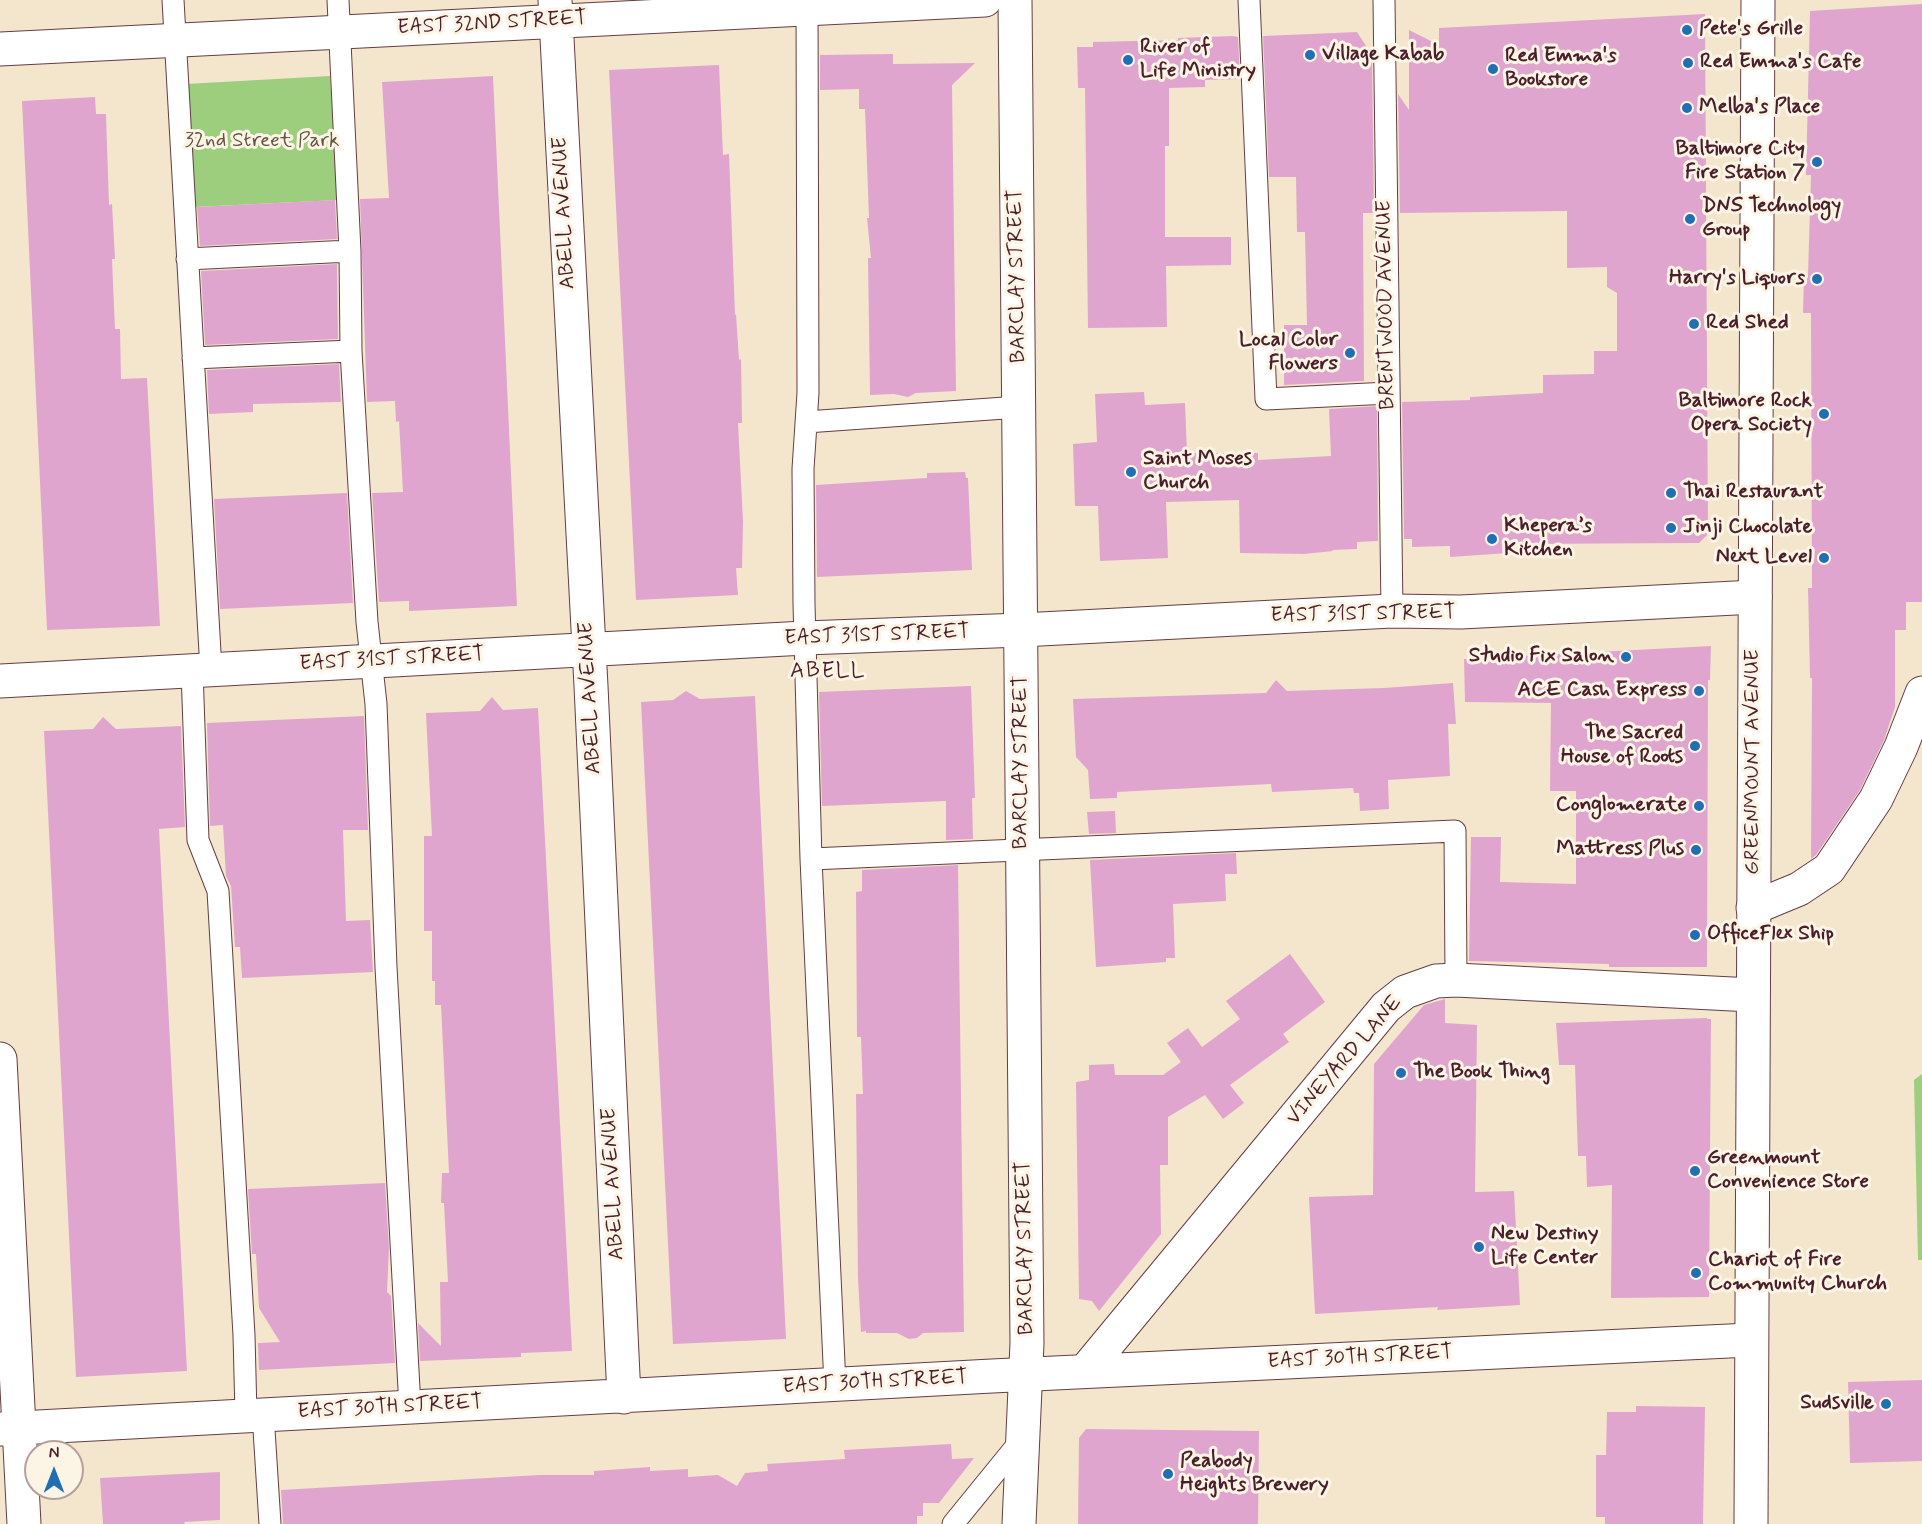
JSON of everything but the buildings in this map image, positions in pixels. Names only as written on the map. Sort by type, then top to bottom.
[{"type":"street","name":"EAST 32ND STREET","points":[[0,49],[175,40],[339,16],[985,0]]},
{"type":"street","name":"BARCLAY STREET","points":[[1015,0],[1027,1374],[1019,1524]]},
{"type":"street","name":"GREENMOUNT AVENUE","points":[[1751,1524],[1750,1340],[1758,0]]},
{"type":"street","name":"ABELL AVENUE","points":[[556,10],[624,1397]]},
{"type":"street","name":"EAST 31ST STREET","points":[[0,681],[805,638],[1021,630],[1392,611],[1461,612],[1755,597]]},
{"type":"street","points":[[1753,908],[1799,888],[1828,869],[1876,799],[1901,747],[1922,693]]},
{"type":"street","name":"VINEYARD LANE","points":[[1085,1371],[1386,1007],[1405,992],[1419,985],[1436,981],[1456,980],[1752,994]]},
{"type":"street","points":[[0,1059],[10,1429],[24,1524]]},
{"type":"street","name":"EAST 30TH STREET","points":[[10,1429],[1085,1371],[1750,1340]]},
{"type":"lane","points":[[173,0],[193,358],[201,670],[198,840],[218,891],[243,1323],[270,1524]]},
{"type":"lane","points":[[1248,0],[1266,399],[1389,393]]},
{"type":"lane","name":"BRENTWOOD AVENUE","points":[[1384,0],[1392,611]]},
{"type":"lane","points":[[807,4],[808,393],[804,469],[805,638],[811,859],[835,1385]]},
{"type":"lane","points":[[339,16],[350,250],[351,351],[368,622],[376,704],[386,968],[410,1407]]},
{"type":"lane","points":[[187,259],[350,250]]},
{"type":"lane","points":[[193,358],[351,351]]},
{"type":"lane","points":[[806,422],[1019,407]]},
{"type":"lane","points":[[811,859],[1455,831],[1456,980]]},
{"type":"lane","points":[[953,1524],[1024,1436]]},
{"type":"green space","name":"32nd Street Park","points":[[330,76],[338,200],[194,207],[186,84]]},
{"type":"green space","points":[[1922,1074],[1922,1260],[1918,1260],[1914,1080]]},
{"type":"place","name":"Pete's Grille","points":[[1687,30]]},
{"type":"place","name":"Village Kabab","points":[[1310,55]]},
{"type":"place","name":"River of Life Ministry","points":[[1128,60]]},
{"type":"place","name":"Red Emma's Cafe","points":[[1688,63]]},
{"type":"place","name":"Red Emma's Bookstore","points":[[1493,69]]},
{"type":"place","name":"Melba's Place","points":[[1687,108]]},
{"type":"place","name":"Baltimore City Fire Station 7","points":[[1817,162]]},
{"type":"place","name":"DNS Technology Group","points":[[1690,219]]},
{"type":"place","name":"Harry's Liquors","points":[[1817,279]]},
{"type":"place","name":"Red Shed","points":[[1694,324]]},
{"type":"place","name":"Local Color Flowers","points":[[1350,353]]},
{"type":"place","name":"Baltimore Rock Opera Society","points":[[1824,414]]},
{"type":"place","name":"Saint Moses Church","points":[[1131,472]]},
{"type":"place","name":"Thai Restaurant","points":[[1671,493]]},
{"type":"place","name":"Jinji Chocolate","points":[[1671,528]]},
{"type":"place","name":"Khepera’s Kitchen","points":[[1492,539]]},
{"type":"place","name":"Next Level","points":[[1824,558]]},
{"type":"place","name":"Studio Fix Salon","points":[[1626,657]]},
{"type":"place","name":"ACE Cash Express","points":[[1699,691]]},
{"type":"place","name":"The Sacred House of Roots","points":[[1695,746]]},
{"type":"place","name":"Conglomerate","points":[[1699,806]]},
{"type":"place","name":"Mattress Plus","points":[[1696,850]]},
{"type":"place","name":"OfficeFlex Ship","points":[[1695,935]]},
{"type":"place","name":"The Book Thing","points":[[1401,1073]]},
{"type":"place","name":"Greenmount Convenience Store","points":[[1695,1171]]},
{"type":"place","name":"New Destiny Life Center","points":[[1479,1247]]},
{"type":"place","name":"Chariot of Fire Community Church","points":[[1696,1273]]},
{"type":"place","name":"Sudsville","points":[[1886,1404]]},
{"type":"place","name":"Peabody Heights Brewery","points":[[1168,1474]]},
{"type":"district","name":"ABELL","points":[[828,672]]}]
